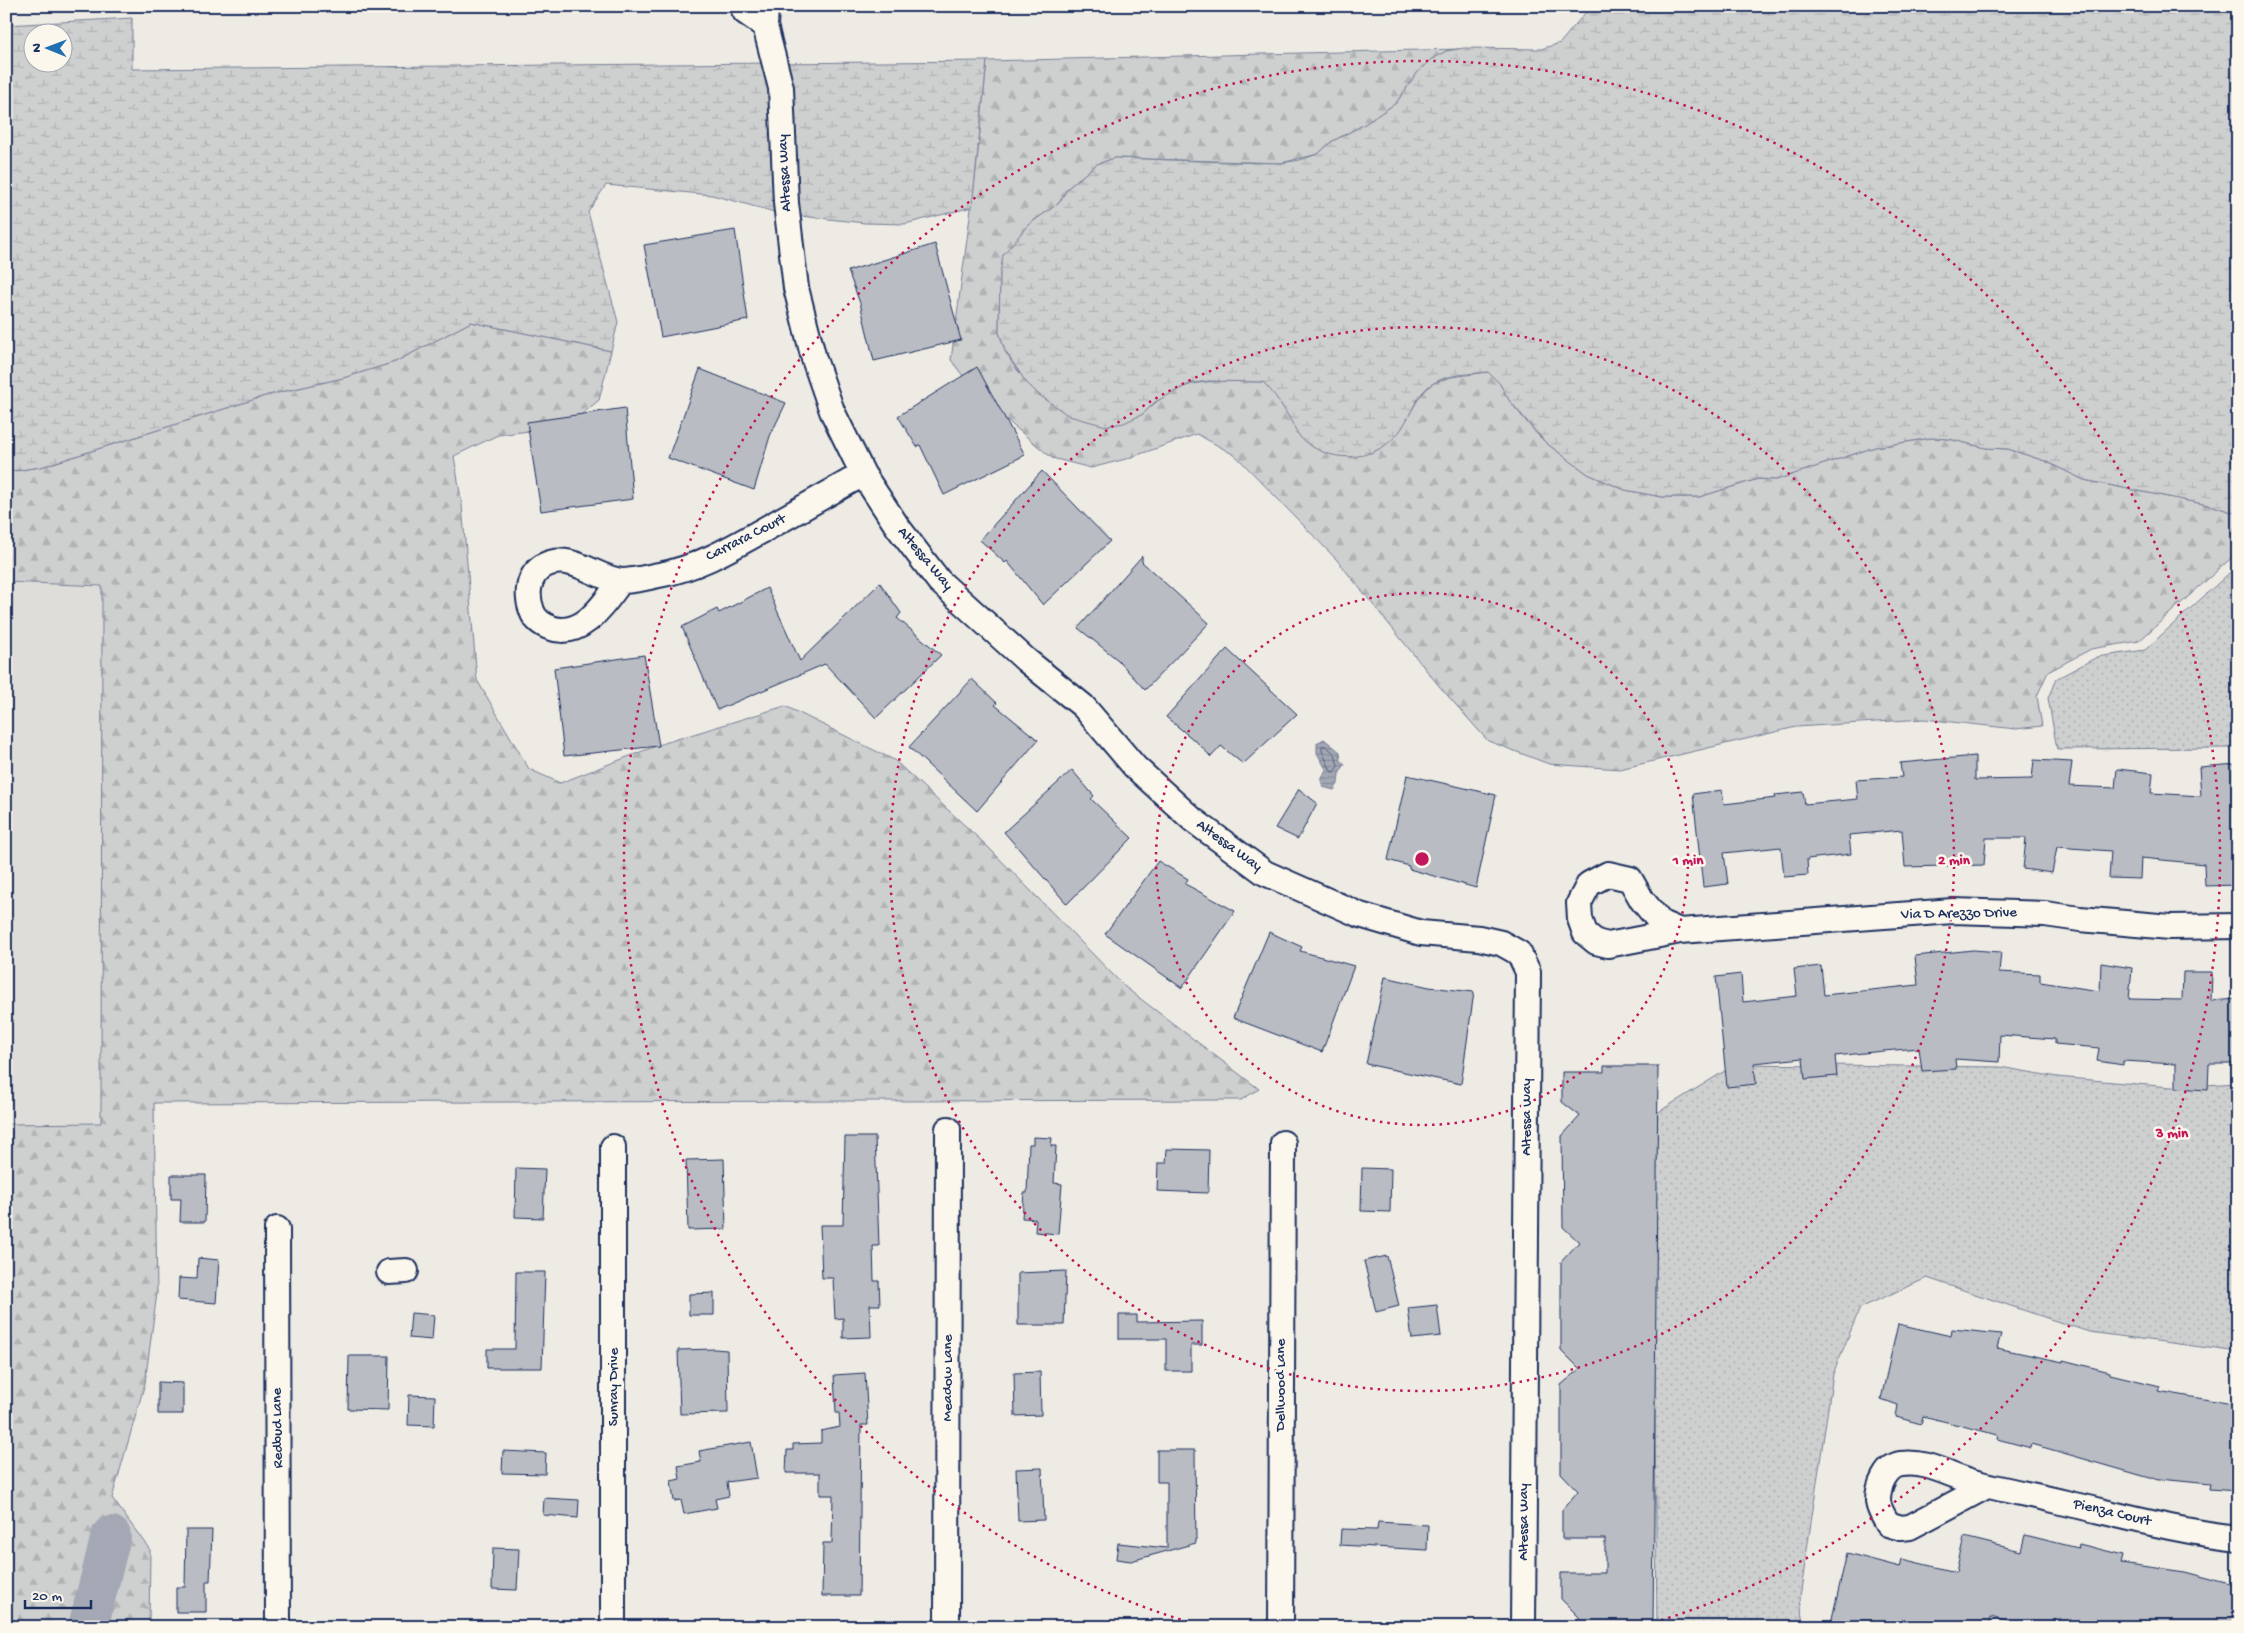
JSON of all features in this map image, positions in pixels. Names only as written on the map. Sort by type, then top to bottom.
[{"type":"street","name":"Altessa Way","points":[[742,6],[745,12],[765,16],[781,88],[786,203],[796,288],[814,359],[832,412],[863,474],[897,526],[939,581],[1026,660],[1083,706],[1135,767],[1193,820],[1265,873],[1360,914],[1421,932],[1479,938],[1501,943],[1518,953],[1528,972],[1523,1627]]},
{"type":"street","name":"Carrara Court","points":[[621,581],[662,574],[717,556],[863,474]]},
{"type":"street","name":"Via D Arezzo Drive","points":[[1680,931],[1973,911],[2045,914],[2080,920],[2170,927],[2238,926]]},
{"type":"street","name":"Meadow Lane","points":[[947,1627],[948,1129]]},
{"type":"street","name":"Dellwood Lane","points":[[1281,1627],[1283,1142]]},
{"type":"street","name":"Sunray Drive","points":[[613,1147],[613,1627]]},
{"type":"street","name":"Redbud Lane","points":[[277,1228],[278,1627]]},
{"type":"street","name":"Pienza Court","points":[[1987,1486],[2155,1524],[2238,1538]]},
{"type":"shaded area","points":[[6,582],[102,586],[101,1124],[6,1124]]},
{"type":"green space","points":[[1591,6],[2238,7],[2238,514],[2213,506],[2084,480],[2045,461],[2008,449],[1986,448],[1949,439],[1931,438],[1875,447],[1776,480],[1758,479],[1699,497],[1662,497],[1625,490],[1588,474],[1546,443],[1509,400],[1500,384],[1488,372],[1452,376],[1432,384],[1418,398],[1402,428],[1393,439],[1369,453],[1356,456],[1343,457],[1329,454],[1316,449],[1304,441],[1278,399],[1263,382],[1208,381],[1189,384],[1155,402],[1143,414],[1124,423],[1106,426],[1069,416],[1038,394],[1026,382],[1005,351],[999,332],[1000,274],[1003,255],[1028,225],[1059,203],[1068,188],[1097,164],[1115,158],[1281,163],[1300,160],[1318,154],[1331,142],[1365,124],[1396,103],[1418,72],[1430,60],[1446,51],[1464,48],[1541,49],[1560,43]]},
{"type":"green space","points":[[132,18],[132,69],[987,61],[972,207],[905,224],[865,223],[782,214],[712,195],[606,185],[588,212],[618,322],[611,351],[471,322],[395,362],[343,378],[268,395],[41,467],[6,472],[6,25],[22,24],[22,72],[72,72],[72,22],[60,22]]},
{"type":"green space","points":[[1459,49],[1446,51],[1418,72],[1396,103],[1365,124],[1331,142],[1318,154],[1281,163],[1115,158],[1097,164],[1068,188],[1059,203],[1028,225],[1000,274],[999,332],[1005,351],[1014,366],[1038,394],[1054,404],[1143,414],[1157,401],[1184,386],[1213,381],[1263,382],[1275,394],[1303,440],[1373,453],[1401,429],[1420,396],[1433,383],[1451,377],[1488,372],[1500,384],[1509,400],[1534,431],[1546,443],[1588,474],[1625,490],[1662,497],[1699,497],[1758,479],[1776,480],[1875,447],[1931,438],[1949,439],[1986,448],[2008,449],[2045,461],[2084,480],[2213,506],[2238,514],[2238,552],[2139,641],[2091,649],[2048,672],[2037,696],[2042,726],[2016,729],[1924,719],[1796,727],[1620,769],[1549,764],[1488,741],[1440,687],[1336,559],[1236,456],[1197,434],[1126,459],[1091,468],[1052,458],[978,396],[951,360],[976,171],[987,61]]},
{"type":"green space","points":[[471,322],[611,351],[599,400],[568,426],[498,435],[454,456],[462,505],[477,680],[529,769],[560,783],[661,744],[785,706],[894,760],[986,845],[1125,987],[1259,1089],[1241,1100],[154,1103],[157,1293],[145,1383],[112,1498],[150,1550],[149,1627],[6,1627],[6,1124],[101,1123],[102,586],[6,582],[6,472],[41,467],[268,395],[343,378],[395,362]]},
{"type":"green space","points":[[2238,565],[2238,748],[2057,749],[2048,698],[2056,679],[2097,657],[2145,650]]},
{"type":"green space","points":[[1736,1064],[2000,1067],[2057,1077],[2171,1087],[2238,1083],[2238,1352],[2089,1332],[1927,1278],[1860,1308],[1833,1374],[1800,1597],[1803,1627],[1657,1627],[1652,1116]]},
{"type":"water","points":[[1324,739],[1340,752],[1341,761],[1345,764],[1339,774],[1338,784],[1334,790],[1323,787],[1321,781],[1326,769],[1317,753],[1317,743]]},
{"type":"building","points":[[735,230],[748,320],[661,337],[644,245]]},
{"type":"building","points":[[935,244],[961,340],[874,361],[860,303],[848,271]]},
{"type":"building","points":[[977,367],[1025,455],[944,495],[920,445],[917,447],[898,416]]},
{"type":"building","points":[[700,369],[786,403],[770,436],[754,490],[668,458]]},
{"type":"building","points":[[625,408],[633,499],[541,511],[527,422]]},
{"type":"building","points":[[1042,471],[1110,541],[1043,605],[1007,561],[1005,563],[980,540]]},
{"type":"building","points":[[1142,556],[1142,562],[1209,623],[1145,690],[1118,660],[1078,628]]},
{"type":"building","points":[[880,583],[901,613],[897,618],[941,655],[876,718],[825,664],[717,710],[682,627],[717,609],[719,613],[767,588],[800,661]]},
{"type":"building","points":[[1227,649],[1297,714],[1243,764],[1221,746],[1211,757],[1199,744],[1166,717]]},
{"type":"building","points":[[644,655],[659,746],[564,756],[554,668]]},
{"type":"building","points":[[972,679],[997,703],[995,705],[1038,740],[977,811],[909,747]]},
{"type":"building","points":[[1975,756],[1975,780],[2032,779],[2034,760],[2072,762],[2069,786],[2115,788],[2117,769],[2153,773],[2151,793],[2201,796],[2199,767],[2237,764],[2238,852],[2233,852],[2236,885],[2205,886],[2204,864],[2141,858],[2140,879],[2109,878],[2111,851],[2057,847],[2052,873],[2023,869],[2026,838],[1986,838],[1984,865],[1905,867],[1902,830],[1849,835],[1851,854],[1807,859],[1808,875],[1784,877],[1781,847],[1724,853],[1728,884],[1703,887],[1693,794],[1722,790],[1724,804],[1776,798],[1775,795],[1803,792],[1805,804],[1858,799],[1856,780],[1902,777],[1900,763]]},
{"type":"building","points":[[1072,770],[1094,796],[1091,799],[1132,838],[1067,904],[1004,832]]},
{"type":"building","points":[[1407,775],[1496,795],[1476,888],[1409,869],[1409,866],[1388,860]]},
{"type":"building","points":[[1299,789],[1317,803],[1298,839],[1275,828]]},
{"type":"building","points":[[1158,861],[1188,879],[1185,884],[1235,911],[1182,988],[1105,934]]},
{"type":"building","points":[[1269,932],[1302,947],[1300,951],[1354,966],[1322,1052],[1233,1018]]},
{"type":"building","points":[[1973,950],[2001,952],[1999,972],[2040,974],[2040,982],[2100,991],[2101,963],[2132,968],[2129,999],[2182,1000],[2183,972],[2212,972],[2211,1001],[2238,999],[2238,1064],[2209,1064],[2208,1090],[2176,1088],[2176,1064],[2123,1061],[2123,1065],[2097,1061],[2099,1048],[2055,1044],[2055,1039],[2000,1035],[1999,1062],[1955,1059],[1956,1069],[1922,1071],[1919,1048],[1883,1051],[1835,1056],[1837,1076],[1805,1079],[1803,1058],[1754,1063],[1756,1084],[1727,1087],[1716,977],[1741,974],[1743,1002],[1797,996],[1794,969],[1821,966],[1824,995],[1918,985],[1915,956]]},
{"type":"building","points":[[1385,977],[1429,987],[1474,992],[1461,1084],[1366,1064]]},
{"type":"building","points":[[1604,1066],[1658,1066],[1653,1627],[1569,1627],[1580,1618],[1561,1599],[1561,1573],[1605,1573],[1605,1539],[1562,1539],[1562,1510],[1578,1491],[1561,1473],[1561,1385],[1580,1369],[1561,1350],[1561,1262],[1579,1242],[1563,1227],[1562,1136],[1580,1116],[1562,1102],[1562,1072],[1604,1072]]},
{"type":"building","points":[[845,1137],[875,1137],[879,1246],[873,1246],[874,1281],[879,1281],[880,1305],[870,1305],[871,1337],[843,1338],[843,1318],[835,1319],[833,1278],[822,1278],[820,1225],[843,1225]]},
{"type":"building","points":[[1033,1137],[1052,1138],[1051,1146],[1056,1146],[1054,1183],[1062,1184],[1058,1234],[1035,1232],[1036,1219],[1022,1218],[1024,1193],[1027,1193],[1029,1144],[1033,1144]]},
{"type":"building","points":[[1167,1149],[1209,1150],[1208,1193],[1157,1191],[1158,1163],[1166,1163]]},
{"type":"building","points":[[724,1159],[726,1229],[688,1230],[686,1160]]},
{"type":"building","points":[[516,1168],[545,1169],[543,1218],[515,1217]]},
{"type":"building","points":[[1362,1168],[1391,1169],[1390,1212],[1361,1211]]},
{"type":"building","points":[[171,1175],[206,1175],[205,1222],[180,1222],[181,1199],[171,1199]]},
{"type":"building","points":[[1387,1256],[1399,1306],[1376,1312],[1364,1261]]},
{"type":"building","points":[[198,1258],[219,1260],[216,1303],[178,1300],[179,1278],[197,1279]]},
{"type":"building","points":[[1066,1271],[1064,1325],[1018,1325],[1018,1273]]},
{"type":"building","points":[[516,1272],[545,1272],[542,1368],[487,1368],[487,1349],[515,1349]]},
{"type":"building","points":[[714,1293],[714,1315],[689,1315],[689,1294]]},
{"type":"building","points":[[1437,1305],[1441,1336],[1412,1339],[1408,1308]]},
{"type":"building","points":[[411,1313],[434,1315],[432,1340],[409,1338]]},
{"type":"building","points":[[1119,1315],[1137,1315],[1137,1322],[1202,1321],[1202,1345],[1191,1345],[1191,1371],[1166,1371],[1166,1339],[1119,1339]]},
{"type":"building","points":[[1898,1324],[1951,1336],[1952,1329],[2001,1334],[1997,1348],[2063,1362],[2063,1360],[2110,1372],[2110,1374],[2160,1386],[2158,1391],[2238,1405],[2238,1491],[2209,1489],[2210,1484],[2150,1478],[2032,1444],[2031,1448],[1997,1439],[1998,1435],[1923,1416],[1921,1424],[1896,1417],[1898,1405],[1881,1399]]},
{"type":"building","points":[[678,1350],[727,1350],[728,1413],[680,1414]]},
{"type":"building","points":[[349,1356],[389,1356],[388,1410],[348,1409]]},
{"type":"building","points":[[1040,1372],[1041,1415],[1015,1416],[1014,1373]]},
{"type":"building","points":[[865,1373],[868,1425],[861,1425],[859,1596],[822,1596],[823,1543],[832,1543],[833,1495],[820,1495],[820,1473],[786,1473],[787,1450],[793,1450],[793,1444],[821,1443],[821,1431],[840,1427],[839,1413],[836,1413],[834,1375]]},
{"type":"building","points":[[158,1382],[183,1383],[183,1414],[158,1414]]},
{"type":"building","points":[[409,1395],[435,1396],[434,1426],[408,1425]]},
{"type":"building","points":[[751,1442],[757,1478],[727,1482],[729,1496],[715,1499],[717,1508],[684,1514],[681,1500],[674,1501],[671,1481],[680,1479],[678,1466],[701,1462],[699,1451]]},
{"type":"building","points":[[1157,1450],[1195,1450],[1196,1543],[1131,1561],[1116,1559],[1118,1543],[1167,1548],[1167,1482],[1157,1482]]},
{"type":"building","points":[[503,1451],[546,1453],[545,1474],[502,1473]]},
{"type":"building","points":[[1042,1468],[1044,1520],[1018,1521],[1016,1469]]},
{"type":"building","points":[[544,1498],[579,1500],[578,1518],[543,1515]]},
{"type":"building","points":[[1378,1522],[1428,1525],[1427,1550],[1340,1545],[1341,1529],[1377,1530]]},
{"type":"building","points":[[186,1530],[212,1530],[210,1581],[206,1581],[206,1612],[176,1612],[176,1587],[185,1587]]},
{"type":"building","points":[[2025,1535],[2078,1548],[2079,1544],[2123,1555],[2121,1563],[2185,1572],[2238,1586],[2238,1627],[2031,1627],[1990,1617],[1988,1627],[1953,1627],[1936,1623],[1935,1627],[1830,1627],[1847,1553],[1900,1567],[1902,1559],[1956,1572],[1964,1537],[2021,1551]]},
{"type":"building","points":[[493,1548],[519,1549],[517,1590],[492,1589]]},
{"type":"waterway","points":[[88,1627],[111,1536]]}]
